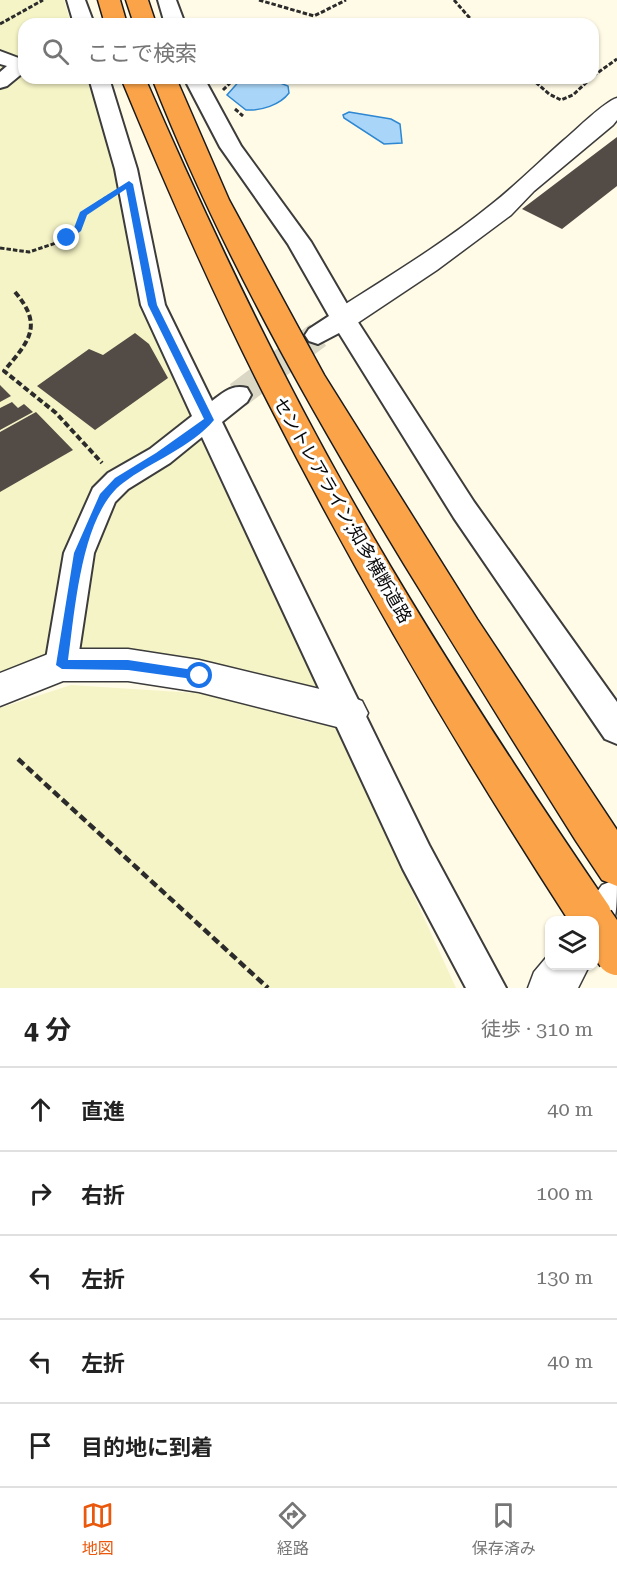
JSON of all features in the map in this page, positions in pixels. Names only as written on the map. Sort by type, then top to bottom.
[{"type":"highway","points":[[109,0],[114,18]]},
{"type":"highway","points":[[137,0],[143,18]]},
{"type":"highway","name":"セントレアライン;知多横断道路","points":[[135,84],[175,181],[278,395],[337,503],[433,667],[591,916]]},
{"type":"highway","name":"セントレアライン;知多横断道路","points":[[167,84],[259,285],[319,394],[473,644],[607,851]]},
{"type":"highway","name":"セントレアライン;知多横断道路","points":[[599,928],[617,955]]},
{"type":"street","points":[[76,0],[82,18]]},
{"type":"street","points":[[167,0],[173,18]]},
{"type":"street","points":[[0,57],[16,63],[17,68],[0,82]]},
{"type":"street","points":[[101,84],[129,184],[153,305],[416,857],[487,988]]},
{"type":"street","points":[[196,84],[231,147],[299,242],[343,319],[464,510],[617,729]]},
{"type":"street","points":[[318,334],[427,264],[502,209],[525,186],[604,120],[617,105]]},
{"type":"street","points":[[62,665],[79,553],[103,496],[118,481],[160,456],[238,396]]},
{"type":"street","points":[[0,690],[62,665],[128,665],[200,676],[349,713]]},
{"type":"street","points":[[599,922],[617,900]]},
{"type":"street","points":[[550,988],[564,970]]},
{"type":"path","points":[[0,24],[43,0]]},
{"type":"path","points":[[260,0],[314,16],[345,0]]},
{"type":"path","points":[[454,0],[470,18]]},
{"type":"path","points":[[599,72],[617,59]]},
{"type":"path","points":[[538,84],[552,97],[562,102],[571,100],[586,84]]},
{"type":"path","points":[[0,248],[19,253],[36,251],[67,238],[78,229],[83,214],[129,184]]},
{"type":"path","points":[[15,292],[27,304],[34,319],[30,340],[2,371],[56,412],[118,481]]},
{"type":"path","points":[[18,759],[268,988]]},
{"type":"green space","points":[[0,0],[64,0],[69,18],[18,18],[18,84],[90,84],[118,173],[142,307],[219,479],[272,579],[331,701],[245,674],[0,677]]},
{"type":"green space","points":[[71,685],[226,695],[302,721],[336,725],[456,988],[0,988],[0,708]]},
{"type":"water","points":[[237,84],[283,84],[288,86],[289,93],[281,101],[270,106],[246,110],[227,95]]},
{"type":"water","points":[[349,112],[391,119],[400,124],[402,143],[384,144],[344,118],[343,115]]},
{"type":"building","points":[[617,137],[617,186],[562,229],[522,209]]},
{"type":"building","points":[[135,333],[149,344],[168,378],[95,430],[37,386],[89,349],[103,355]]},
{"type":"building","points":[[0,385],[11,396],[0,402]]},
{"type":"building","points":[[12,402],[18,408],[24,404],[33,412],[0,430],[0,408]]},
{"type":"building","points":[[36,412],[73,450],[0,492],[0,432]]},
{"type":"tunnel","points":[[238,395],[318,335]]},
{"type":"route","points":[[67,238],[78,229],[83,214],[95,204],[129,184],[153,305],[209,420],[160,456],[118,481],[103,496],[79,553],[62,665],[128,665],[200,676]]}]
